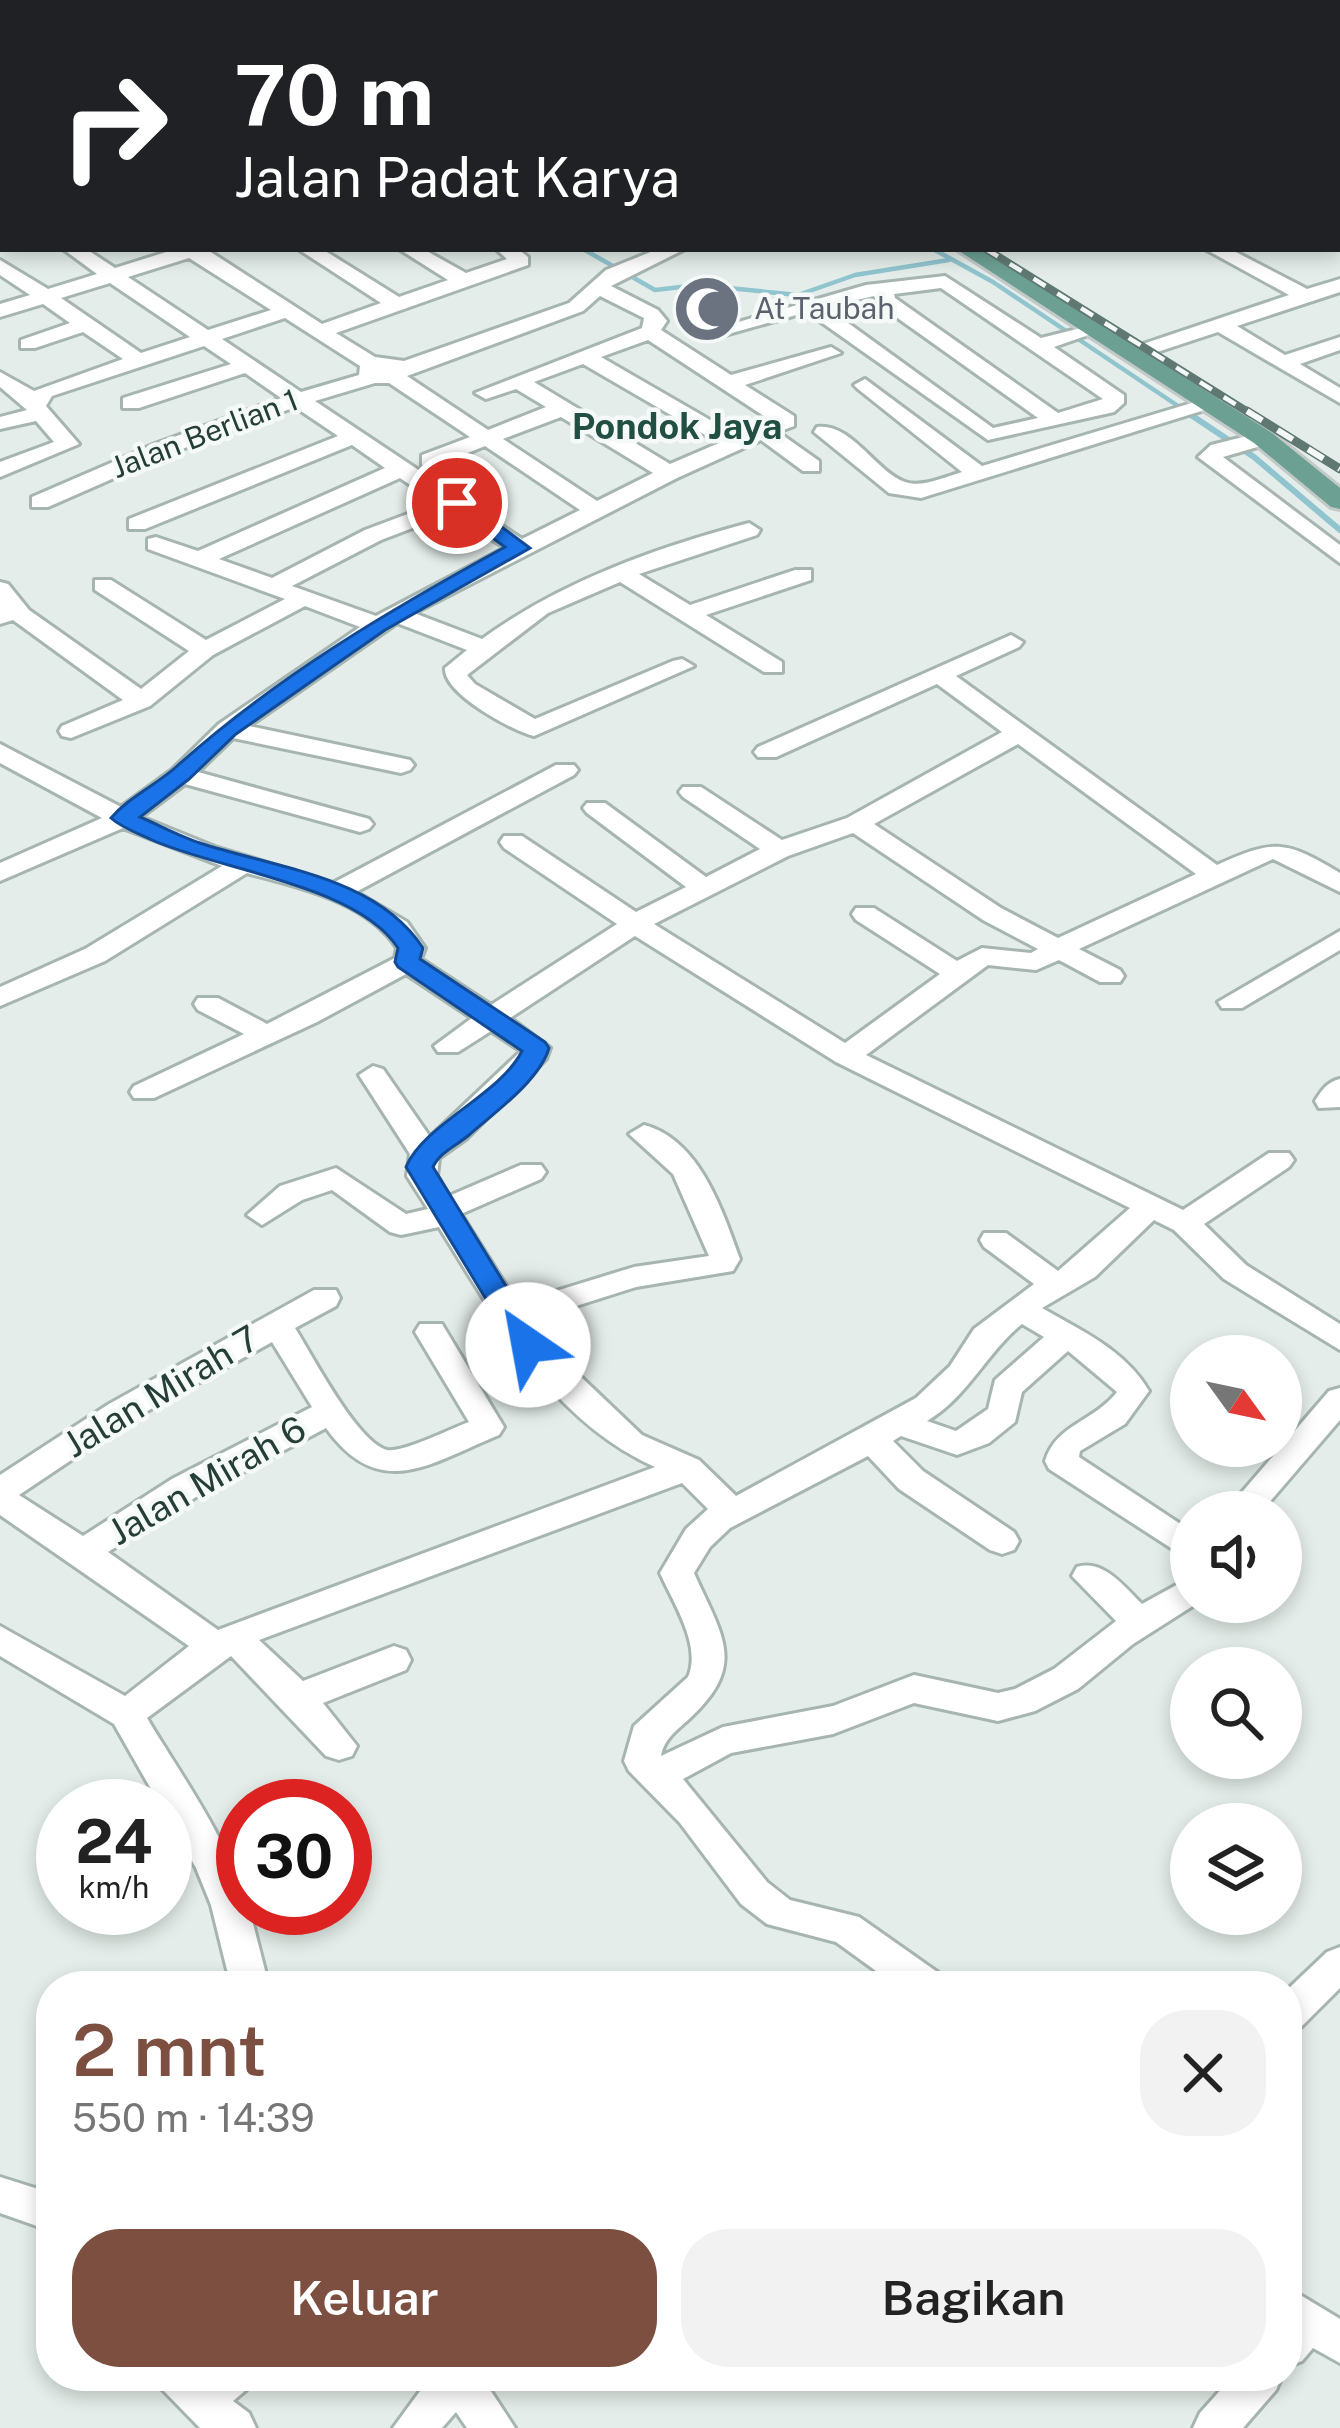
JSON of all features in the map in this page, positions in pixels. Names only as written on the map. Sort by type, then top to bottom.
[{"type":"main road","points":[[972,252],[1083,330],[1132,354],[1340,501]]},
{"type":"street","points":[[78,252],[520,548]]},
{"type":"street","points":[[0,311],[186,252]]},
{"type":"street","points":[[195,252],[284,312],[387,370],[597,511]]},
{"type":"street","points":[[313,252],[398,305]]},
{"type":"street","points":[[415,252],[465,281]]},
{"type":"street","points":[[318,332],[521,261],[510,252]]},
{"type":"street","name":"Jalan Berlian 1","points":[[40,502],[152,422],[292,398],[387,370],[576,307],[608,282],[669,252]]},
{"type":"street","points":[[1221,252],[1309,298]]},
{"type":"street","points":[[0,266],[137,359]]},
{"type":"street","points":[[486,393],[650,332],[657,321],[608,282]]},
{"type":"street","points":[[721,330],[810,305],[866,291],[884,293],[946,282],[1045,342],[1117,399],[1003,434],[981,431],[810,305]]},
{"type":"street","points":[[1132,354],[1340,285]]},
{"type":"street","points":[[884,293],[885,300],[1054,421]]},
{"type":"street","points":[[0,423],[37,407],[53,388],[284,312]]},
{"type":"street","points":[[28,344],[86,324]]},
{"type":"street","points":[[1219,324],[1340,397]]},
{"type":"street","points":[[1045,342],[1083,330]]},
{"type":"street","points":[[0,873],[123,818],[181,775],[228,729],[386,620],[669,473],[786,421],[785,416],[650,332]]},
{"type":"street","points":[[1283,362],[1340,343]]},
{"type":"street","points":[[731,382],[831,353]]},
{"type":"street","points":[[586,357],[736,444]]},
{"type":"street","points":[[99,372],[152,422],[246,367]]},
{"type":"street","points":[[0,378],[37,407],[68,444],[0,470]]},
{"type":"street","points":[[519,382],[669,473]]},
{"type":"street","points":[[865,385],[978,474]]},
{"type":"street","points":[[825,432],[907,491],[1205,406]]},
{"type":"street","points":[[430,460],[564,408]]},
{"type":"street","points":[[764,432],[811,466]]},
{"type":"street","points":[[137,524],[354,437]]},
{"type":"street","points":[[1253,441],[1219,450],[1211,454],[1212,461],[1340,556]]},
{"type":"street","points":[[199,559],[403,468]]},
{"type":"street","points":[[272,587],[373,535],[457,503]]},
{"type":"street","points":[[682,665],[534,729],[456,679],[457,668],[569,592],[749,530]]},
{"type":"street","points":[[156,544],[302,599],[484,648]]},
{"type":"street","points":[[621,573],[772,667]]},
{"type":"street","points":[[684,615],[803,575]]},
{"type":"street","points":[[103,585],[205,650]]},
{"type":"street","points":[[0,589],[18,609],[10,616],[141,701]]},
{"type":"street","points":[[71,731],[141,701],[205,650],[302,599]]},
{"type":"street","points":[[767,752],[1011,642]]},
{"type":"street","points":[[937,673],[1215,876]]},
{"type":"street","points":[[228,729],[401,765]]},
{"type":"street","points":[[448,1046],[638,922],[779,850],[856,823],[1016,735]]},
{"type":"street","points":[[0,752],[40,778],[123,818],[242,865],[338,891],[399,930],[411,948],[407,962],[353,993],[144,1093]]},
{"type":"street","points":[[338,891],[565,770]]},
{"type":"street","points":[[181,775],[360,824]]},
{"type":"street","points":[[692,792],[779,850]]},
{"type":"street","points":[[596,808],[702,887]]},
{"type":"street","points":[[856,823],[992,914],[1110,976]]},
{"type":"street","points":[[513,842],[709,973],[846,1056],[1153,1204],[1185,1223],[1235,1272],[1336,1328]]},
{"type":"street","points":[[846,1056],[982,956],[1027,965],[1057,947],[1279,851],[1304,860],[1340,884]]},
{"type":"street","points":[[0,997],[95,955],[242,865]]},
{"type":"street","points":[[865,914],[955,973]]},
{"type":"street","points":[[1232,1001],[1340,939]]},
{"type":"street","points":[[407,962],[536,1048],[532,1060],[457,1131],[425,1154]]},
{"type":"street","points":[[208,1004],[263,1033]]},
{"type":"street","points":[[373,1075],[396,1103],[425,1154],[422,1176],[528,1345],[631,1443],[687,1468],[732,1513]]},
{"type":"street","points":[[508,1317],[634,1277],[722,1264],[725,1259],[714,1228],[686,1172],[655,1137],[644,1134]]},
{"type":"street","points":[[1185,1223],[1279,1160]]},
{"type":"street","points":[[262,1216],[291,1193],[336,1178],[401,1226],[446,1213],[531,1172]]},
{"type":"street","points":[[905,1971],[846,1928],[779,1913],[754,1893],[693,1813],[642,1761],[646,1736],[703,1686],[710,1668],[706,1639],[677,1574],[698,1538],[732,1513],[927,1406],[962,1374],[985,1337],[1019,1308],[1101,1256],[1153,1204]]},
{"type":"street","points":[[995,1240],[1058,1286]]},
{"type":"street","name":"Jalan Mirah 7","points":[[0,1495],[120,1412],[325,1298]]},
{"type":"street","points":[[1019,1308],[1127,1379],[1133,1391],[1129,1401],[1102,1424],[1066,1444],[1061,1461],[1170,1534]]},
{"type":"street","points":[[276,1323],[331,1411]]},
{"type":"street","name":"Jalan Mirah 6","points":[[0,1495],[83,1552],[184,1488],[331,1411],[360,1449],[384,1463],[398,1462],[496,1424],[456,1378],[431,1332]]},
{"type":"street","points":[[885,1431],[957,1443],[978,1435],[1004,1414],[1006,1388],[1064,1337]]},
{"type":"street","points":[[1260,1491],[1340,1400]]},
{"type":"street","points":[[885,1431],[911,1480],[1002,1541]]},
{"type":"street","points":[[127,1714],[225,1642],[687,1468]]},
{"type":"street","points":[[83,1552],[225,1642],[298,1698],[339,1746]]},
{"type":"street","points":[[1089,1576],[1141,1623]]},
{"type":"street","points":[[655,1779],[718,1739],[832,1720],[899,1691],[914,1689],[998,1707],[1023,1701],[1066,1679],[1170,1604]]},
{"type":"street","points":[[0,1639],[127,1714],[213,1864],[230,1905],[246,1971]]},
{"type":"street","points":[[298,1698],[394,1660]]},
{"type":"street","points":[[1302,2000],[1340,1963]]},
{"type":"street","points":[[0,2195],[36,2205]]},
{"type":"street","points":[[208,2391],[234,2428]]},
{"type":"street","points":[[415,2428],[445,2391]]},
{"type":"street","points":[[466,2391],[494,2428]]},
{"type":"street","points":[[1214,2428],[1247,2391]]},
{"type":"waterway","points":[[588,252],[655,290],[698,285],[798,295],[855,275],[949,260]]},
{"type":"waterway","points":[[938,252],[993,282],[1190,414]]},
{"type":"waterway","points":[[1185,411],[1254,457],[1340,530]]},
{"type":"railway","points":[[991,252],[1251,414]]},
{"type":"railway","points":[[1247,411],[1340,469]]},
{"type":"place","name":"At Taubah","points":[[707,309]]},
{"type":"district","name":"Pondok Jaya","points":[[677,426]]},
{"type":"route","points":[[457,503],[520,548],[377,626],[228,729],[181,775],[123,818],[187,847],[338,891],[399,930],[411,948],[407,962],[536,1048],[532,1060],[457,1131],[425,1154],[419,1167],[528,1345]]}]
